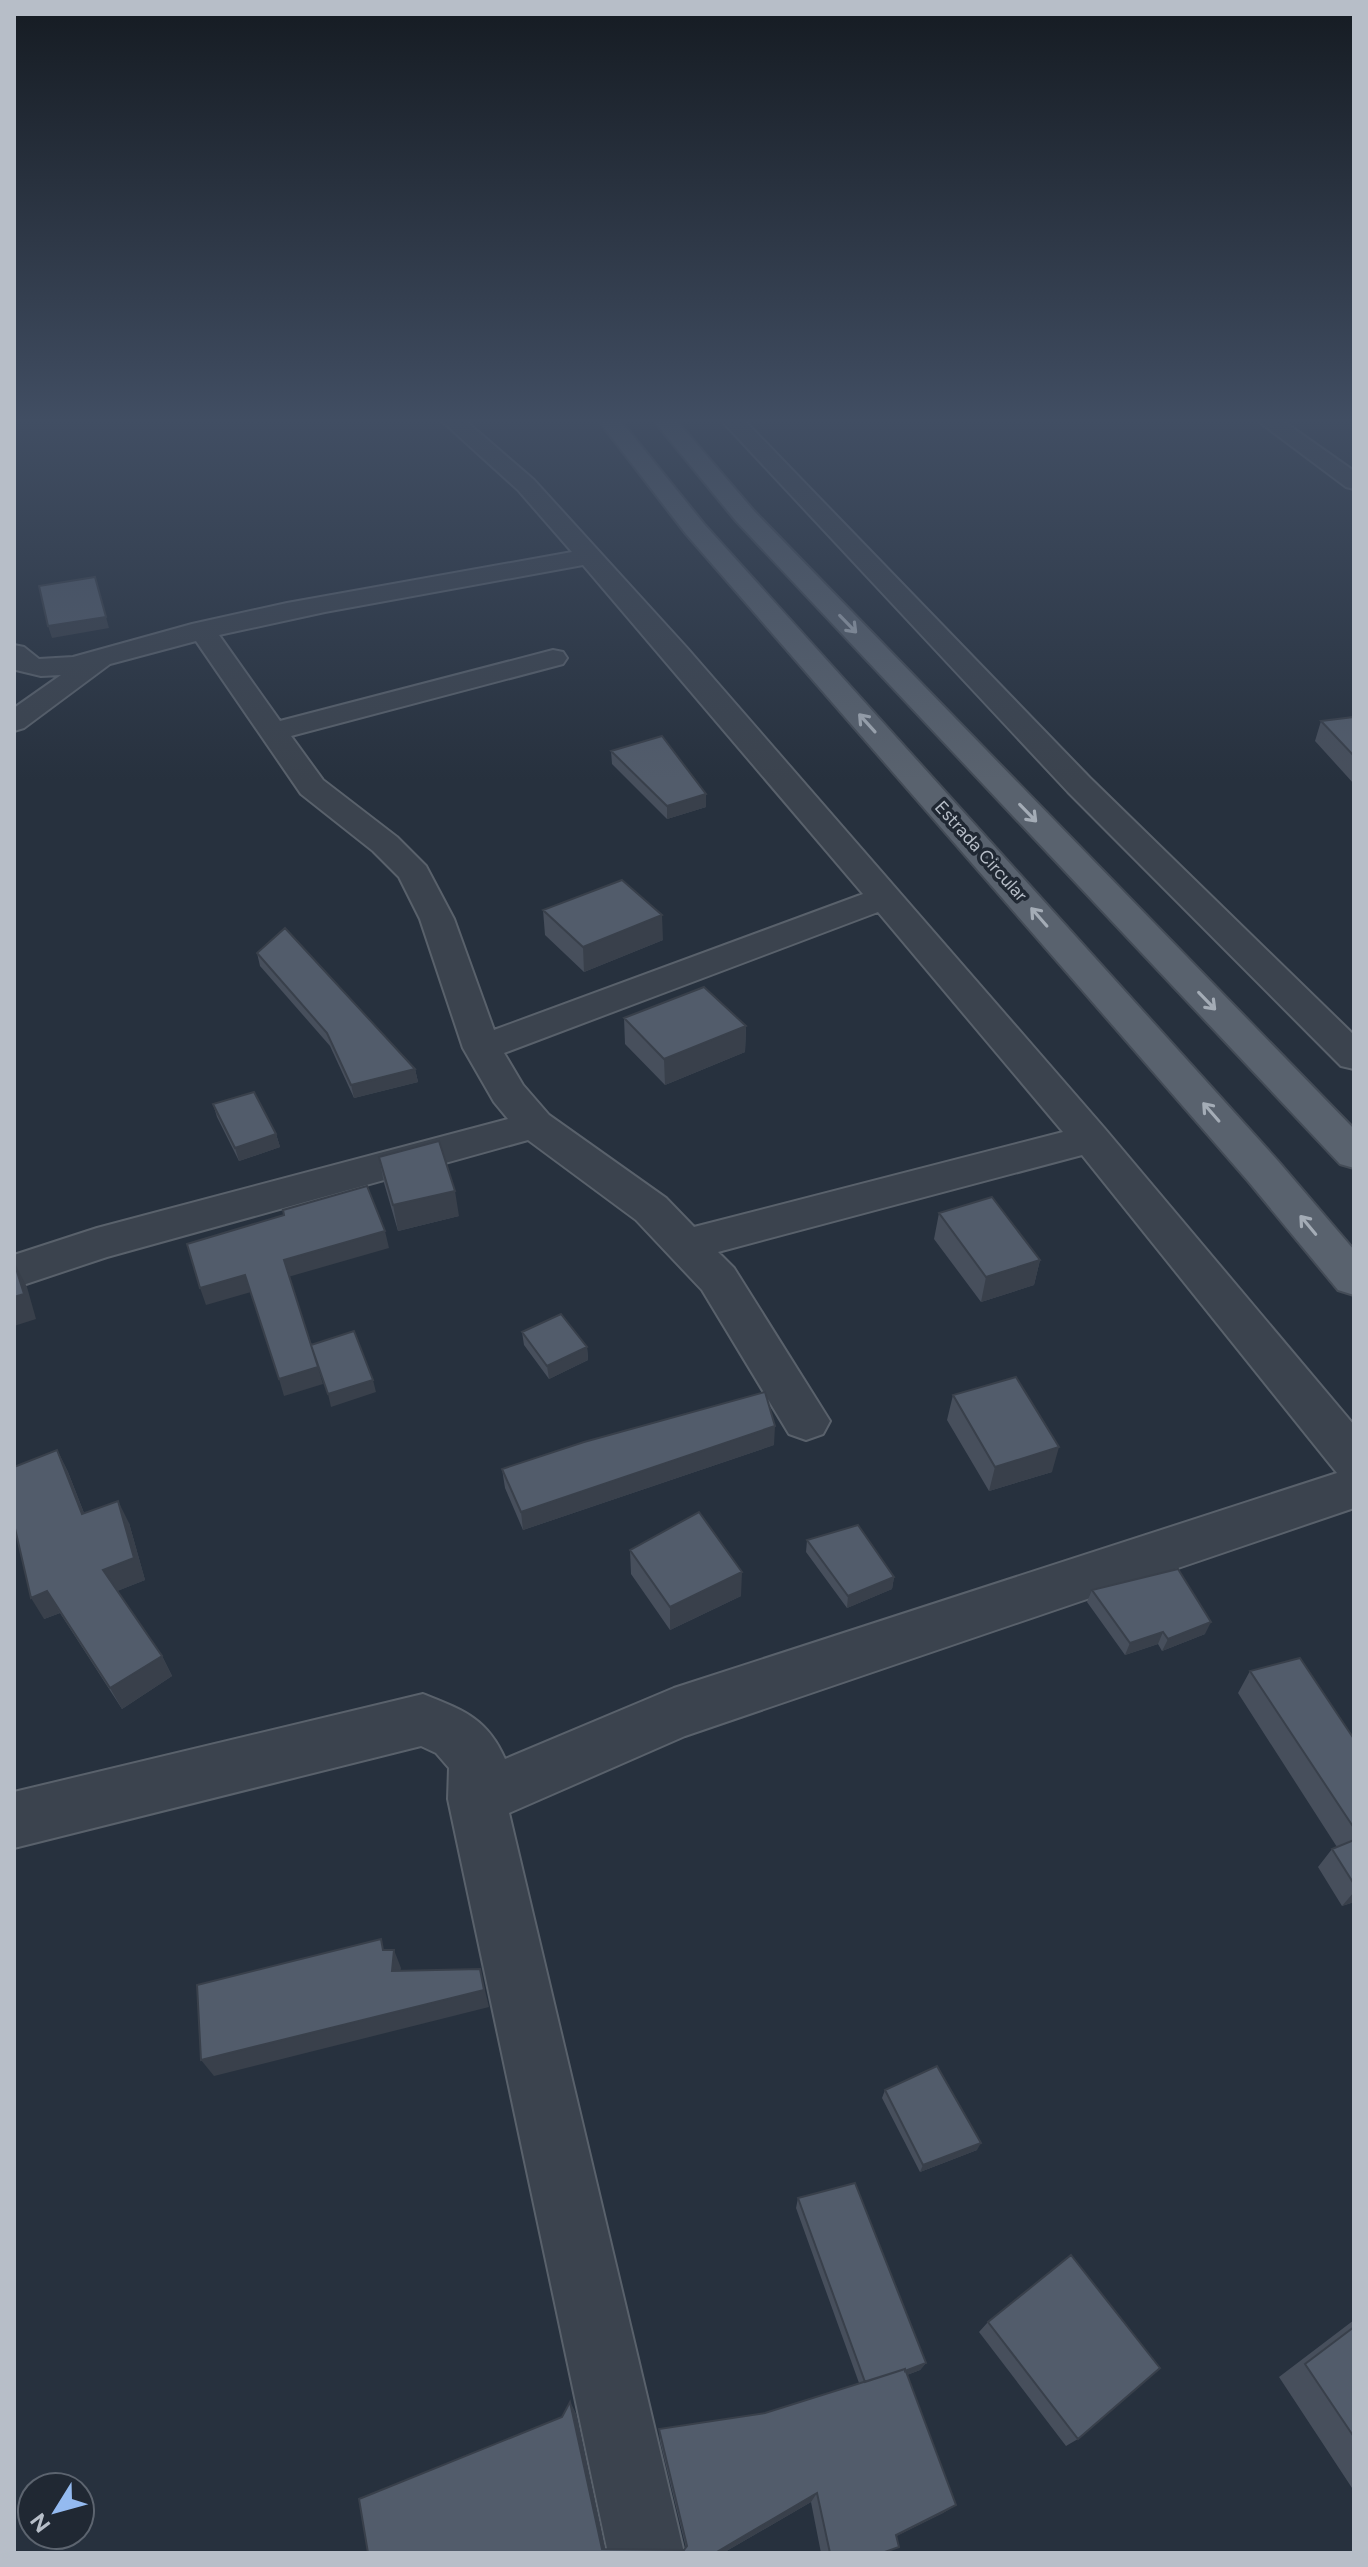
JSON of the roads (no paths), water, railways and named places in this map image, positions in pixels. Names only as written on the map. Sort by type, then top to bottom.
[{"type":"main road","name":"Estrada Circular","points":[[705,541],[1263,1171],[1354,1279]]},
{"type":"main road","points":[[769,541],[1354,1154]]},
{"type":"street","points":[[575,541],[677,654],[886,897],[1091,1139],[1354,1459]]},
{"type":"street","points":[[847,541],[1079,785],[1354,1057]]},
{"type":"street","points":[[14,653],[27,666],[45,669],[104,658],[202,630],[341,601],[468,582],[588,556]]},
{"type":"street","points":[[202,630],[312,787],[385,844],[414,873],[437,919],[482,1048],[508,1093],[535,1125],[567,1151],[651,1209],[718,1279],[806,1421]]},
{"type":"street","points":[[14,722],[104,658]]},
{"type":"street","points":[[275,731],[553,658]]},
{"type":"street","points":[[482,1048],[886,897]]},
{"type":"street","points":[[14,1272],[97,1244],[535,1125]]},
{"type":"street","points":[[686,1245],[1091,1139]]},
{"type":"street","points":[[477,1799],[674,1714],[1354,1488]]},
{"type":"street","points":[[14,1820],[423,1720],[456,1735],[477,1759],[477,1799],[646,2553]]}]
